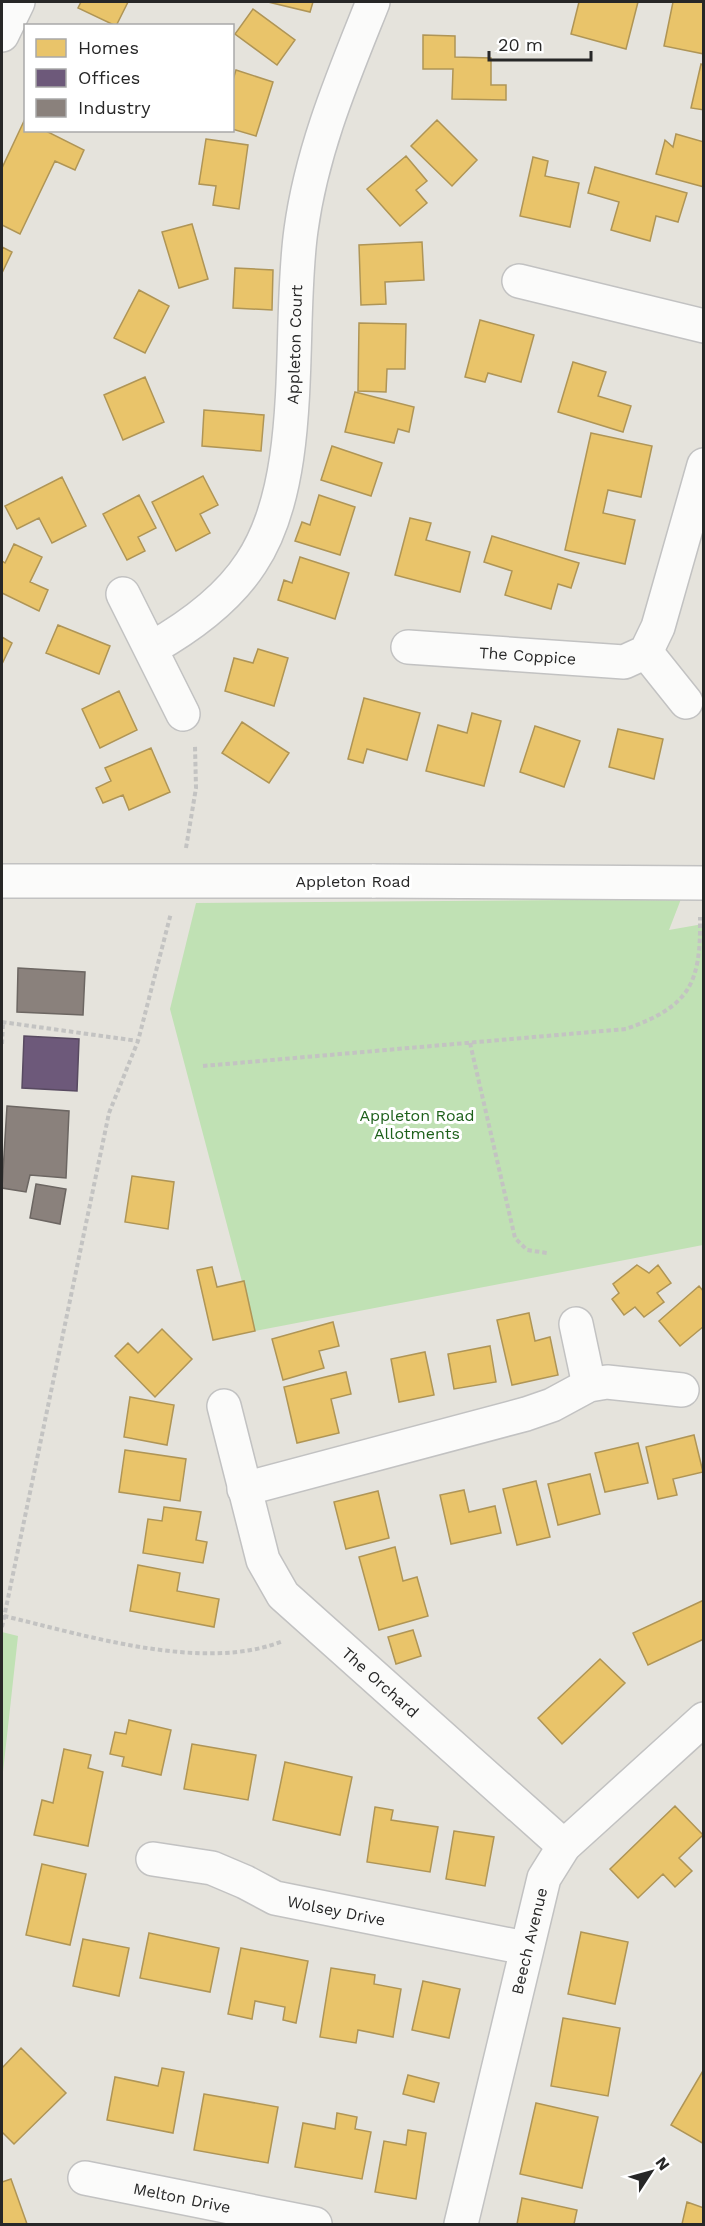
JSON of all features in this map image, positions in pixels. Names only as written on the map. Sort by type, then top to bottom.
[{"type":"street","points":[[2,35],[18,2]]},
{"type":"street","name":"Appleton Court","points":[[152,648],[185,629],[220,599],[251,563],[271,520],[284,473],[291,417],[300,232],[309,176],[321,134],[373,2]]},
{"type":"street","points":[[519,281],[704,326]]},
{"type":"street","points":[[686,702],[646,651],[658,627],[704,465]]},
{"type":"street","points":[[123,594],[183,714]]},
{"type":"street","name":"The Coppice","points":[[408,647],[624,662],[646,651]]},
{"type":"street","name":"Appleton Road","points":[[2,881],[702,883]]},
{"type":"street","points":[[576,1324],[589,1385]]},
{"type":"street","points":[[244,1489],[526,1414],[552,1405],[589,1385],[608,1382],[682,1390]]},
{"type":"street","name":"The Orchard","points":[[224,1406],[263,1560],[283,1595],[317,1628],[564,1846]]},
{"type":"street","name":"Beech Avenue","points":[[461,2224],[525,1948],[544,1878],[564,1846],[704,1719]]},
{"type":"street","name":"Wolsey Drive","points":[[153,1859],[212,1868],[245,1881],[275,1898],[525,1948]]},
{"type":"street","name":"Melton Drive","points":[[85,2178],[315,2224]]},
{"type":"path","points":[[185,851],[196,788],[197,752]]},
{"type":"path","points":[[203,1066],[626,1029],[656,1018],[677,1004],[695,977],[700,944],[702,883]]},
{"type":"path","points":[[2,1627],[110,1113],[138,1041],[173,904]]},
{"type":"path","points":[[2,1044],[2,1022],[138,1041]]},
{"type":"path","points":[[470,1042],[515,1238],[527,1250],[547,1253]]},
{"type":"path","points":[[4,1616],[112,1641],[199,1654],[260,1650],[317,1628]]},
{"type":"green space","name":"Appleton Road Allotments","points":[[681,899],[669,930],[703,924],[703,1245],[255,1331],[170,1009],[196,903]]},
{"type":"green space","points":[[2,1632],[18,1636],[2,1781]]},
{"type":"building: Homes","points":[[81,2],[128,2],[117,24],[112,24],[78,8]]},
{"type":"building: Homes","points":[[268,2],[313,2],[310,12]]},
{"type":"building: Homes","points":[[579,2],[638,2],[626,49],[571,34]]},
{"type":"building: Homes","points":[[673,2],[704,2],[704,54],[664,46]]},
{"type":"building: Homes","points":[[253,9],[295,40],[277,65],[235,34]]},
{"type":"building: Homes","points":[[423,35],[455,36],[455,57],[491,58],[491,85],[506,85],[506,100],[452,99],[453,69],[423,69]]},
{"type":"building: Homes","points":[[701,64],[704,65],[704,110],[691,108]]},
{"type":"building: Homes","points":[[236,70],[273,82],[256,136],[234,130]]},
{"type":"building: Homes","points":[[437,120],[477,160],[452,186],[411,146]]},
{"type":"building: Homes","points":[[24,121],[24,132],[48,132],[84,150],[75,170],[55,161],[20,234],[2,225],[2,168]]},
{"type":"building: Homes","points":[[676,134],[704,142],[704,187],[656,174],[665,140],[673,147]]},
{"type":"building: Homes","points":[[206,139],[248,145],[239,209],[213,205],[216,186],[199,184]]},
{"type":"building: Homes","points":[[406,156],[427,181],[416,190],[427,203],[400,226],[367,189]]},
{"type":"building: Homes","points":[[533,157],[548,161],[545,176],[579,183],[570,227],[520,216]]},
{"type":"building: Homes","points":[[595,167],[687,193],[678,222],[656,216],[650,241],[611,230],[619,202],[588,193]]},
{"type":"building: Homes","points":[[192,224],[208,279],[179,288],[162,232]]},
{"type":"building: Homes","points":[[422,242],[424,280],[385,282],[386,304],[361,305],[359,245]]},
{"type":"building: Homes","points":[[2,247],[12,252],[2,273]]},
{"type":"building: Homes","points":[[235,268],[273,270],[272,310],[233,308]]},
{"type":"building: Homes","points":[[139,290],[169,306],[145,353],[114,338]]},
{"type":"building: Homes","points":[[480,320],[534,335],[521,382],[488,373],[485,382],[465,377]]},
{"type":"building: Homes","points":[[359,323],[406,324],[405,369],[387,369],[386,392],[358,391]]},
{"type":"building: Homes","points":[[573,362],[606,372],[598,396],[631,406],[623,432],[558,412]]},
{"type":"building: Homes","points":[[145,377],[164,422],[123,440],[104,395]]},
{"type":"building: Homes","points":[[355,392],[414,407],[409,432],[398,429],[394,443],[345,432]]},
{"type":"building: Homes","points":[[204,410],[264,415],[261,451],[202,446]]},
{"type":"building: Homes","points":[[591,433],[652,446],[641,497],[608,490],[603,513],[635,520],[625,564],[565,550]]},
{"type":"building: Homes","points":[[332,446],[382,463],[371,496],[321,480]]},
{"type":"building: Homes","points":[[203,476],[218,505],[200,514],[210,533],[176,551],[152,502]]},
{"type":"building: Homes","points":[[62,477],[86,526],[52,543],[39,518],[17,529],[5,506]]},
{"type":"building: Homes","points":[[139,495],[156,528],[138,537],[145,551],[127,560],[103,514]]},
{"type":"building: Homes","points":[[319,495],[355,507],[340,555],[295,541],[302,522],[310,525]]},
{"type":"building: Homes","points":[[410,518],[431,523],[426,540],[470,552],[460,592],[395,575]]},
{"type":"building: Homes","points":[[492,536],[579,563],[571,588],[558,584],[551,609],[505,595],[512,571],[484,562]]},
{"type":"building: Homes","points":[[14,544],[42,557],[30,582],[48,590],[39,611],[2,593],[2,561],[5,563]]},
{"type":"building: Homes","points":[[300,557],[349,573],[335,619],[278,600],[284,580],[292,583]]},
{"type":"building: Homes","points":[[58,625],[110,646],[99,674],[46,653]]},
{"type":"building: Homes","points":[[2,637],[12,643],[2,664]]},
{"type":"building: Homes","points":[[258,649],[288,658],[274,706],[225,691],[234,658],[253,663]]},
{"type":"building: Homes","points":[[119,691],[137,730],[100,748],[82,709]]},
{"type":"building: Homes","points":[[364,698],[420,713],[407,760],[367,749],[363,763],[348,759]]},
{"type":"building: Homes","points":[[472,713],[501,721],[484,786],[426,771],[438,725],[467,733]]},
{"type":"building: Homes","points":[[242,722],[289,753],[269,783],[222,753]]},
{"type":"building: Homes","points":[[535,726],[580,741],[564,787],[520,772]]},
{"type":"building: Homes","points":[[618,729],[663,739],[654,779],[609,767]]},
{"type":"building: Homes","points":[[151,748],[170,792],[129,810],[123,795],[103,803],[96,788],[111,781],[105,768]]},
{"type":"building: Homes","points":[[132,1176],[174,1182],[168,1229],[125,1222]]},
{"type":"building: Homes","points":[[637,1265],[649,1273],[658,1265],[671,1283],[657,1293],[664,1302],[644,1317],[635,1307],[624,1315],[612,1299],[619,1293],[613,1284]]},
{"type":"building: Homes","points":[[212,1267],[217,1287],[244,1281],[255,1331],[213,1340],[197,1270]]},
{"type":"building: Homes","points":[[699,1286],[704,1292],[704,1326],[680,1346],[659,1321]]},
{"type":"building: Homes","points":[[529,1313],[535,1341],[550,1337],[558,1375],[512,1385],[497,1320]]},
{"type":"building: Homes","points":[[333,1322],[339,1346],[319,1351],[324,1368],[283,1380],[272,1339]]},
{"type":"building: Homes","points":[[162,1329],[192,1359],[155,1397],[115,1356],[128,1343],[138,1353]]},
{"type":"building: Homes","points":[[490,1346],[496,1382],[454,1389],[448,1354]]},
{"type":"building: Homes","points":[[425,1352],[434,1395],[399,1402],[391,1359]]},
{"type":"building: Homes","points":[[346,1372],[351,1394],[331,1399],[339,1433],[297,1443],[284,1387]]},
{"type":"building: Homes","points":[[130,1397],[174,1405],[167,1445],[124,1437]]},
{"type":"building: Homes","points":[[694,1435],[703,1472],[673,1479],[677,1495],[658,1499],[646,1447]]},
{"type":"building: Homes","points":[[638,1443],[648,1483],[605,1492],[595,1453]]},
{"type":"building: Homes","points":[[125,1450],[186,1459],[180,1501],[119,1492]]},
{"type":"building: Homes","points":[[590,1474],[600,1514],[558,1525],[548,1484]]},
{"type":"building: Homes","points":[[536,1481],[550,1537],[517,1545],[503,1489]]},
{"type":"building: Homes","points":[[464,1490],[469,1512],[495,1506],[501,1533],[451,1544],[440,1495]]},
{"type":"building: Homes","points":[[378,1491],[389,1538],[346,1549],[334,1502]]},
{"type":"building: Homes","points":[[164,1507],[201,1512],[196,1540],[207,1542],[203,1563],[143,1553],[148,1519],[162,1521]]},
{"type":"building: Homes","points":[[395,1547],[403,1581],[417,1577],[428,1616],[379,1630],[359,1557]]},
{"type":"building: Homes","points":[[138,1565],[180,1573],[177,1591],[219,1599],[214,1627],[130,1611]]},
{"type":"building: Homes","points":[[704,1600],[704,1639],[648,1665],[633,1633]]},
{"type":"building: Homes","points":[[413,1630],[421,1656],[396,1664],[388,1637]]},
{"type":"building: Homes","points":[[600,1659],[625,1683],[562,1744],[538,1718]]},
{"type":"building: Homes","points":[[129,1720],[171,1730],[161,1775],[122,1766],[124,1757],[110,1754],[115,1732],[126,1734]]},
{"type":"building: Homes","points":[[192,1744],[256,1755],[248,1800],[184,1789]]},
{"type":"building: Homes","points":[[64,1749],[91,1755],[88,1768],[103,1772],[88,1846],[34,1835],[42,1800],[53,1803]]},
{"type":"building: Homes","points":[[285,1762],[352,1777],[340,1835],[273,1820]]},
{"type":"building: Homes","points":[[675,1806],[703,1835],[679,1858],[692,1871],[675,1887],[663,1874],[638,1898],[610,1869]]},
{"type":"building: Homes","points":[[375,1807],[393,1810],[391,1820],[438,1827],[430,1872],[367,1862]]},
{"type":"building: Homes","points":[[454,1831],[494,1837],[485,1886],[446,1879]]},
{"type":"building: Homes","points":[[42,1864],[86,1874],[70,1945],[26,1935]]},
{"type":"building: Homes","points":[[581,1932],[628,1942],[615,2004],[568,1994]]},
{"type":"building: Homes","points":[[149,1933],[219,1948],[210,1992],[140,1978]]},
{"type":"building: Homes","points":[[83,1939],[129,1948],[119,1996],[73,1986]]},
{"type":"building: Homes","points":[[241,1948],[308,1961],[296,2023],[283,2020],[285,2007],[255,2001],[252,2019],[228,2014]]},
{"type":"building: Homes","points":[[331,1968],[375,1975],[374,1984],[401,1989],[393,2037],[358,2030],[356,2043],[320,2037]]},
{"type":"building: Homes","points":[[423,1981],[460,1989],[449,2038],[412,2030]]},
{"type":"building: Homes","points":[[563,2018],[620,2028],[608,2096],[551,2086]]},
{"type":"building: Homes","points":[[21,2048],[66,2093],[14,2144],[2,2132],[2,2068]]},
{"type":"building: Homes","points":[[162,2068],[184,2072],[173,2133],[107,2120],[115,2077],[158,2086]]},
{"type":"building: Homes","points":[[704,2069],[704,2144],[671,2125]]},
{"type":"building: Homes","points":[[408,2075],[439,2083],[434,2102],[403,2094]]},
{"type":"building: Homes","points":[[204,2094],[278,2107],[268,2163],[194,2150]]},
{"type":"building: Homes","points":[[536,2103],[598,2117],[582,2188],[520,2174]]},
{"type":"building: Homes","points":[[337,2113],[357,2117],[355,2129],[371,2132],[362,2179],[295,2167],[303,2123],[335,2129]]},
{"type":"building: Homes","points":[[408,2130],[426,2133],[416,2199],[375,2192],[384,2141],[406,2145]]},
{"type":"building: Homes","points":[[11,2179],[27,2224],[2,2224],[2,2182]]},
{"type":"building: Homes","points":[[522,2198],[577,2210],[574,2224],[517,2224]]},
{"type":"building: Homes","points":[[687,2202],[704,2208],[704,2224],[682,2224]]},
{"type":"building: Offices","points":[[24,1036],[79,1039],[77,1091],[22,1088]]},
{"type":"building: Industry","points":[[18,968],[85,972],[83,1015],[17,1012]]},
{"type":"building: Industry","points":[[7,1106],[69,1111],[66,1178],[30,1175],[26,1192],[2,1188]]},
{"type":"building: Industry","points":[[36,1184],[66,1189],[60,1224],[30,1218]]}]
